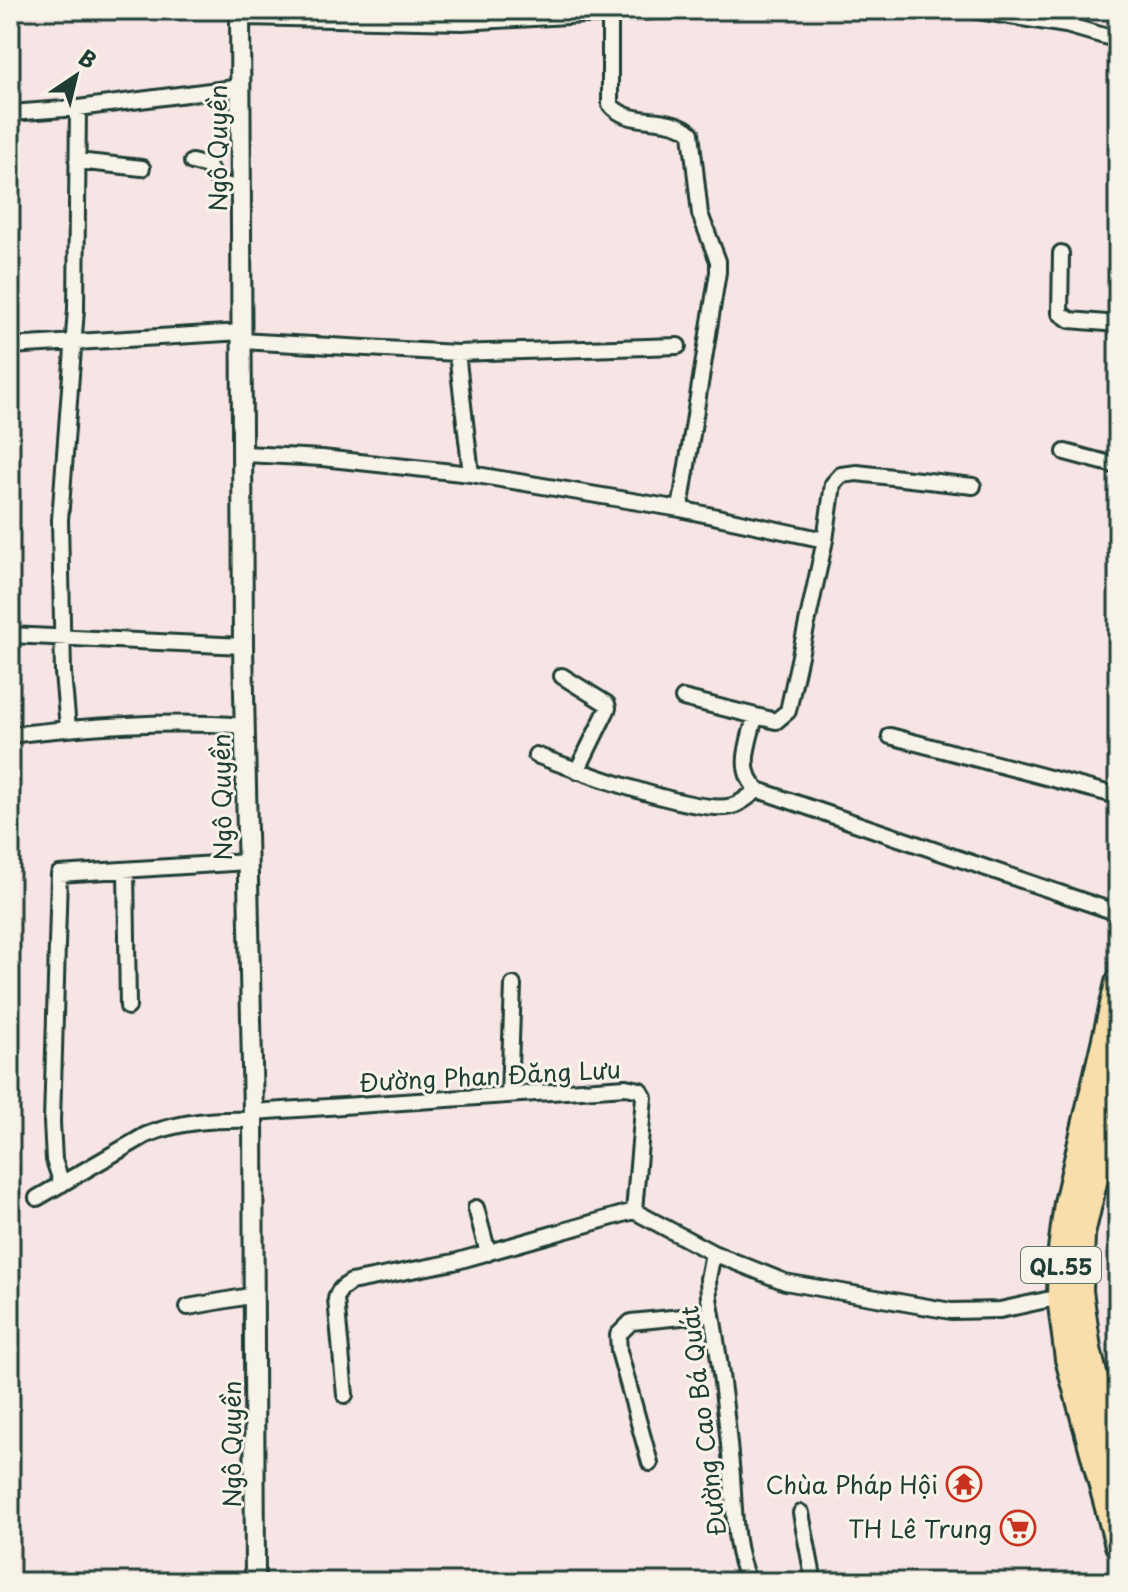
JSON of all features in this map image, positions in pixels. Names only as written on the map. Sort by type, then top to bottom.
[{"type":"highway","name":"QL.55","points":[[1118,983],[1067,1203],[1061,1250],[1060,1297],[1068,1359],[1099,1443],[1118,1472]]},
{"type":"highway","name":"QL.55","points":[[1118,1080],[1088,1206],[1081,1248],[1080,1291],[1099,1443],[1118,1545]]},
{"type":"street","points":[[240,14],[462,16],[671,10]]},
{"type":"street","points":[[976,10],[1066,25],[1118,40]]},
{"type":"street","name":"Ngô Quyền","points":[[240,14],[243,646],[253,1116],[255,1582]]},
{"type":"street","points":[[610,14],[610,104],[621,114],[680,126],[691,133],[700,214],[718,261],[680,509]]},
{"type":"street","points":[[10,113],[78,108],[241,87]]},
{"type":"street","points":[[68,728],[63,673],[60,520],[76,309],[78,108]]},
{"type":"street","points":[[77,161],[142,168]]},
{"type":"street","points":[[192,162],[208,166],[214,177],[224,185],[242,188]]},
{"type":"street","points":[[1061,253],[1060,313],[1070,320],[1118,324]]},
{"type":"street","points":[[10,346],[242,337],[457,353],[678,346]]},
{"type":"street","points":[[457,353],[471,474]]},
{"type":"street","points":[[1065,452],[1118,466]]},
{"type":"street","points":[[243,454],[322,458],[471,474],[680,509],[825,540]]},
{"type":"street","points":[[683,698],[776,721],[788,711],[825,540],[833,484],[841,475],[857,473],[973,486]]},
{"type":"street","points":[[10,635],[243,646]]},
{"type":"street","points":[[562,676],[607,704],[608,708],[577,771]]},
{"type":"street","points":[[755,717],[745,772],[758,790],[1118,913]]},
{"type":"street","points":[[10,735],[173,722],[244,726]]},
{"type":"street","points":[[890,736],[1118,796]]},
{"type":"street","points":[[536,755],[577,771],[695,806],[734,806],[758,790]]},
{"type":"street","points":[[62,1184],[54,1160],[52,1122],[57,879],[62,873],[247,862]]},
{"type":"street","points":[[126,870],[128,1007]]},
{"type":"street","points":[[509,1095],[513,985]]},
{"type":"street","name":"Đường Phan Đăng Lưu","points":[[37,1198],[163,1128],[215,1119],[626,1087],[640,1090],[644,1097],[634,1211]]},
{"type":"street","points":[[476,1208],[488,1253]]},
{"type":"street","points":[[345,1395],[336,1299],[337,1293],[351,1282],[488,1253],[634,1211],[713,1253],[785,1282],[951,1311],[1000,1310],[1060,1297]]},
{"type":"street","name":"Đường Cao Bá Quát","points":[[713,1253],[708,1279],[741,1561],[749,1582]]},
{"type":"street","points":[[188,1307],[255,1295]]},
{"type":"street","points":[[650,1463],[619,1351],[618,1335],[631,1322],[712,1314]]},
{"type":"street","points":[[801,1513],[814,1582]]},
{"type":"place","name":"Chùa Pháp Hội","points":[[964,1484]]},
{"type":"place","name":"TH Lê Trung","points":[[1018,1528]]}]
